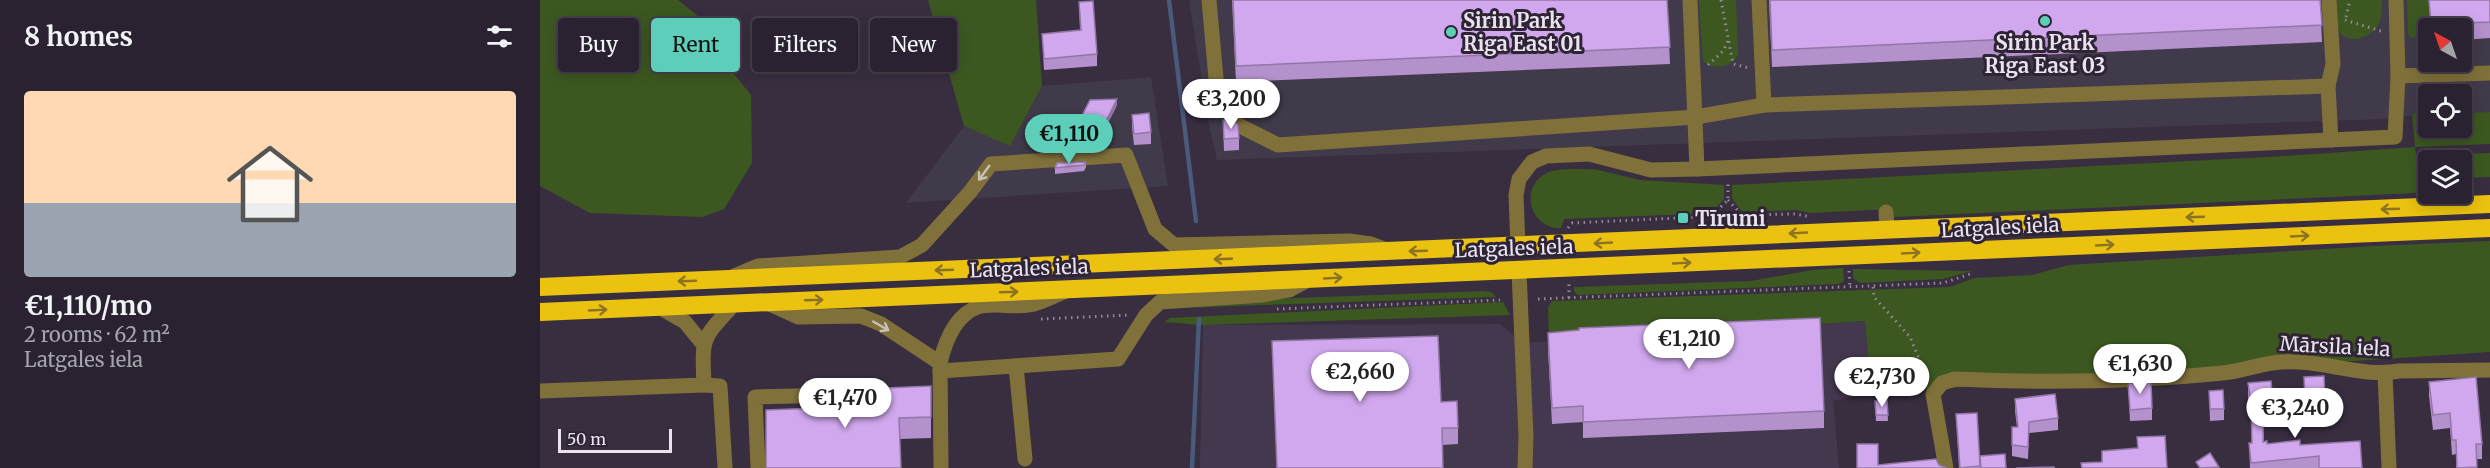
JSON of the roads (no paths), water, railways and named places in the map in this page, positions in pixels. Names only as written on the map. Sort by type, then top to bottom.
[{"type":"highway","name":"Latgales iela","points":[[540,287],[1518,247],[1887,221],[2490,204]]},
{"type":"highway","name":"Latgales iela","points":[[540,312],[2490,228]]},
{"type":"highway","points":[[1518,247],[1519,271]]},
{"type":"street","points":[[1209,0],[1217,90],[1236,124],[1278,145],[1696,117],[1764,105],[2328,86]]},
{"type":"street","points":[[1690,0],[1697,169]]},
{"type":"street","points":[[1759,0],[1764,105]]},
{"type":"street","points":[[2329,0],[2333,64],[2328,86],[2331,140]]},
{"type":"street","points":[[1518,247],[1516,195],[1519,179],[1532,162],[1546,156],[1589,154],[1651,170],[1697,169],[2395,137],[2398,76],[2397,0]]},
{"type":"street","points":[[2398,76],[2490,73]]},
{"type":"street","name":"Latgales iela","points":[[727,280],[758,266],[900,257],[922,245],[970,192],[991,164],[1126,155],[1155,229],[1174,245],[1349,241],[1371,243],[1390,252]]},
{"type":"street","points":[[1519,271],[1526,437],[1525,468]]},
{"type":"street","points":[[765,302],[798,317],[861,316],[880,324],[940,367],[1016,366],[1118,359],[1146,315],[1160,302],[1263,295],[1289,290],[1308,280]]},
{"type":"street","points":[[941,468],[935,394],[950,333],[962,318],[978,307],[1029,305],[1073,289]]},
{"type":"street","points":[[704,385],[703,344],[709,331],[734,304]]},
{"type":"street","points":[[659,307],[685,322],[703,344]]},
{"type":"street","name":"Mārsila iela","points":[[1946,468],[1933,394],[1942,383],[1955,379],[2049,383],[2226,373],[2281,362],[2304,362],[2385,373],[2490,370]]},
{"type":"street","points":[[1016,366],[1025,459]]},
{"type":"street","points":[[2385,373],[2390,468]]},
{"type":"street","points":[[540,391],[720,386],[725,468]]},
{"type":"street","points":[[758,468],[755,397],[848,395]]},
{"type":"waterway","points":[[1169,0],[1196,221]]},
{"type":"waterway","points":[[1192,468],[1199,319]]},
{"type":"place","name":"Sirin Park Riga East 03","points":[[2045,21]]},
{"type":"place","name":"Sirin Park Riga East 01","points":[[1451,32]]},
{"type":"place","name":"Tīrumi","points":[[1683,218]]}]
